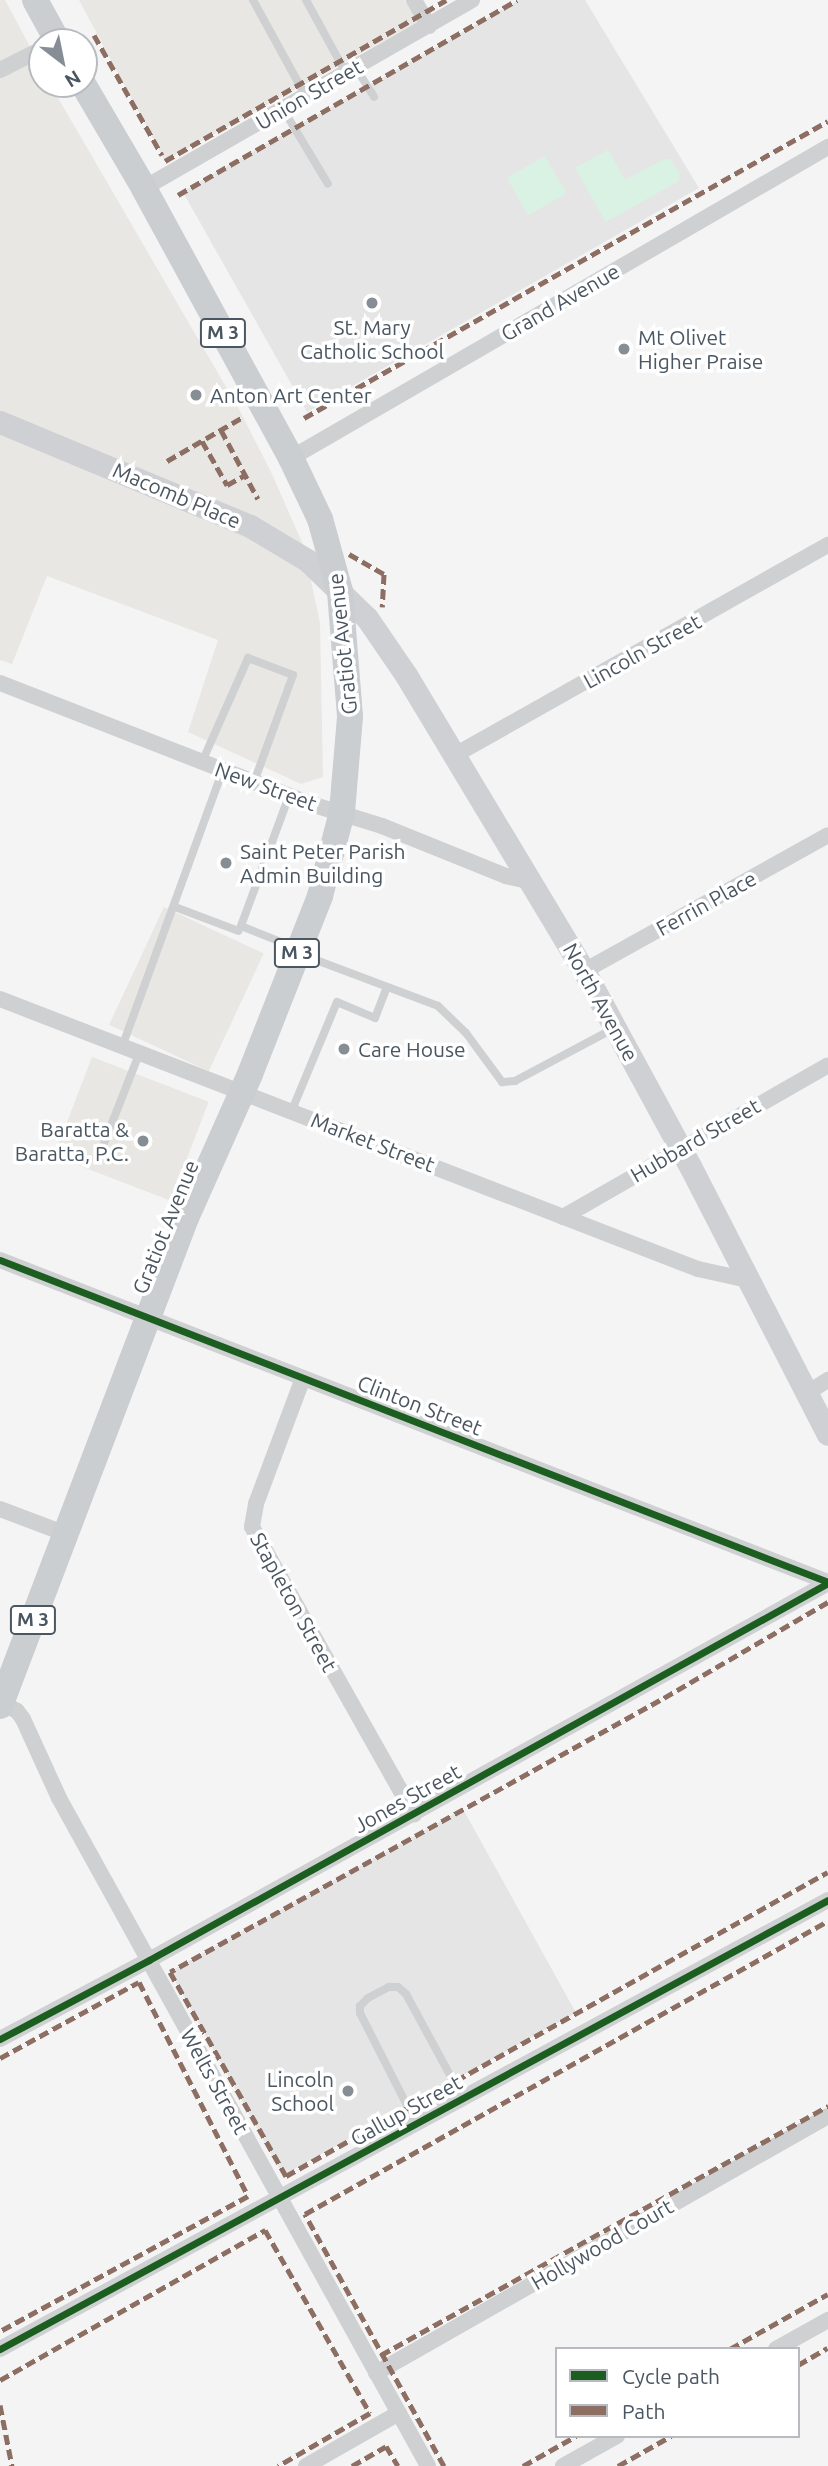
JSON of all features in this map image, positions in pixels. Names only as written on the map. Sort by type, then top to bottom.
[{"type":"main road","points":[[35,0],[50,28]]},
{"type":"main road","name":"Gratiot Avenue","points":[[0,1704],[186,1218],[242,1091],[320,896],[342,812],[351,716],[340,591],[320,519],[292,458],[144,188],[91,98]]},
{"type":"main road","name":"Macomb Place","points":[[0,422],[250,526],[307,560],[340,591]]},
{"type":"main road","name":"North Avenue","points":[[340,591],[385,642],[533,882],[681,1149],[807,1393],[825,1419]]},
{"type":"street","points":[[414,0],[429,26]]},
{"type":"street","name":"Union Street","points":[[144,188],[472,0]]},
{"type":"street","points":[[0,70],[28,56]]},
{"type":"street","name":"Grand Avenue","points":[[292,458],[828,147]]},
{"type":"street","name":"Lincoln Street","points":[[455,755],[828,545]]},
{"type":"street","name":"New Street","points":[[0,683],[289,796],[342,812],[506,876],[533,882]]},
{"type":"street","name":"Ferrin Place","points":[[584,971],[828,835]]},
{"type":"street","name":"Market Street","points":[[0,999],[698,1269],[748,1280]]},
{"type":"street","name":"Hubbard Street","points":[[563,1217],[828,1065]]},
{"type":"street","name":"Clinton Street","points":[[0,1261],[828,1583]]},
{"type":"street","name":"Stapleton Street","points":[[303,1378],[256,1504],[252,1527],[414,1814]]},
{"type":"street","points":[[807,1393],[828,1380]]},
{"type":"street","points":[[0,1509],[66,1534]]},
{"type":"street","name":"Jones Street","points":[[0,2039],[149,1960],[828,1583]]},
{"type":"street","name":"Welts Street","points":[[0,1704],[18,1711],[23,1719],[58,1798],[428,2466]]},
{"type":"street","name":"Gallup Street","points":[[0,2349],[828,1900]]},
{"type":"street","name":"Hollywood Court","points":[[376,2373],[828,2116]]},
{"type":"street","points":[[780,2347],[828,2320]]},
{"type":"street","points":[[306,2466],[399,2413]]},
{"type":"street","points":[[563,2466],[613,2438]]},
{"type":"lane","points":[[253,0],[306,96]]},
{"type":"lane","points":[[306,0],[351,71],[374,97]]},
{"type":"lane","points":[[283,109],[328,184]]},
{"type":"lane","points":[[202,762],[248,658],[293,675],[254,782]]},
{"type":"lane","points":[[122,1048],[223,770]]},
{"type":"lane","points":[[289,796],[241,926],[442,1009],[466,1033],[502,1082],[515,1081],[616,1028]]},
{"type":"lane","points":[[175,907],[239,932]]},
{"type":"lane","points":[[292,1110],[337,1002],[375,1018],[387,987]]},
{"type":"lane","points":[[101,1151],[139,1054]]},
{"type":"lane","points":[[417,2124],[362,2022],[360,2006],[368,1998],[389,1987],[398,1987],[406,1994],[463,2099]]},
{"type":"shaded area","points":[[0,0],[5,0],[28,43],[28,98],[58,98],[240,411],[272,474],[304,547],[320,623],[323,777],[301,784],[188,732],[218,640],[47,576],[12,664],[0,660]]},
{"type":"shaded area","points":[[79,0],[405,0],[418,22],[165,161],[98,36],[98,28],[94,28]]},
{"type":"shaded area","name":"St. Mary Catholic School","points":[[519,0],[585,0],[699,188],[307,412],[184,194],[185,190]]},
{"type":"shaded area","points":[[164,907],[264,953],[209,1071],[109,1025]]},
{"type":"shaded area","points":[[92,1057],[209,1102],[171,1201],[54,1156]]},
{"type":"shaded area","points":[[463,1809],[576,2013],[283,2175],[170,1971]]},
{"type":"green space","points":[[608,150],[625,180],[664,159],[670,159],[680,174],[679,181],[606,222],[575,168]]},
{"type":"green space","points":[[545,156],[566,193],[528,215],[507,178]]},
{"type":"marked path","points":[[165,161],[446,0]]},
{"type":"marked path","points":[[178,195],[517,0]]},
{"type":"marked path","points":[[98,42],[162,155]]},
{"type":"marked path","points":[[304,418],[828,121]]},
{"type":"marked path","points":[[167,461],[243,417]]},
{"type":"marked path","points":[[221,430],[258,499]]},
{"type":"marked path","points":[[202,441],[227,485],[245,475]]},
{"type":"marked path","points":[[349,554],[384,574],[382,607]]},
{"type":"marked path","points":[[828,1602],[660,1700],[170,1972],[286,2176],[828,1872]]},
{"type":"marked path","points":[[444,2466],[305,2214],[828,1921]]},
{"type":"marked path","points":[[0,2058],[139,1982],[248,2196],[0,2331]]},
{"type":"marked path","points":[[381,2355],[828,2106]]},
{"type":"marked path","points":[[0,2380],[265,2230],[370,2413],[278,2466]]},
{"type":"marked path","points":[[734,2347],[828,2294]]},
{"type":"marked path","points":[[800,2364],[828,2348]]},
{"type":"marked path","points":[[0,2405],[12,2466]]},
{"type":"marked path","points":[[523,2466],[572,2438]]},
{"type":"marked path","points":[[618,2466],[667,2438]]},
{"type":"marked path","points":[[352,2466],[386,2446],[398,2466]]},
{"type":"cycle path","points":[[0,1260],[828,1582]]},
{"type":"cycle path","points":[[0,2039],[149,1960],[828,1583]]},
{"type":"cycle path","points":[[0,2349],[828,1900]]},
{"type":"place","name":"St. Mary Catholic School","points":[[372,303]]},
{"type":"place","name":"Mt Olivet Higher Praise","points":[[624,349]]},
{"type":"place","name":"Anton Art Center","points":[[196,395]]},
{"type":"place","name":"Saint Peter Parish Admin Building","points":[[226,863]]},
{"type":"place","name":"Care House","points":[[344,1049]]},
{"type":"place","name":"Baratta & Baratta, P.C.","points":[[143,1141]]},
{"type":"place","name":"Lincoln School","points":[[348,2091]]}]
